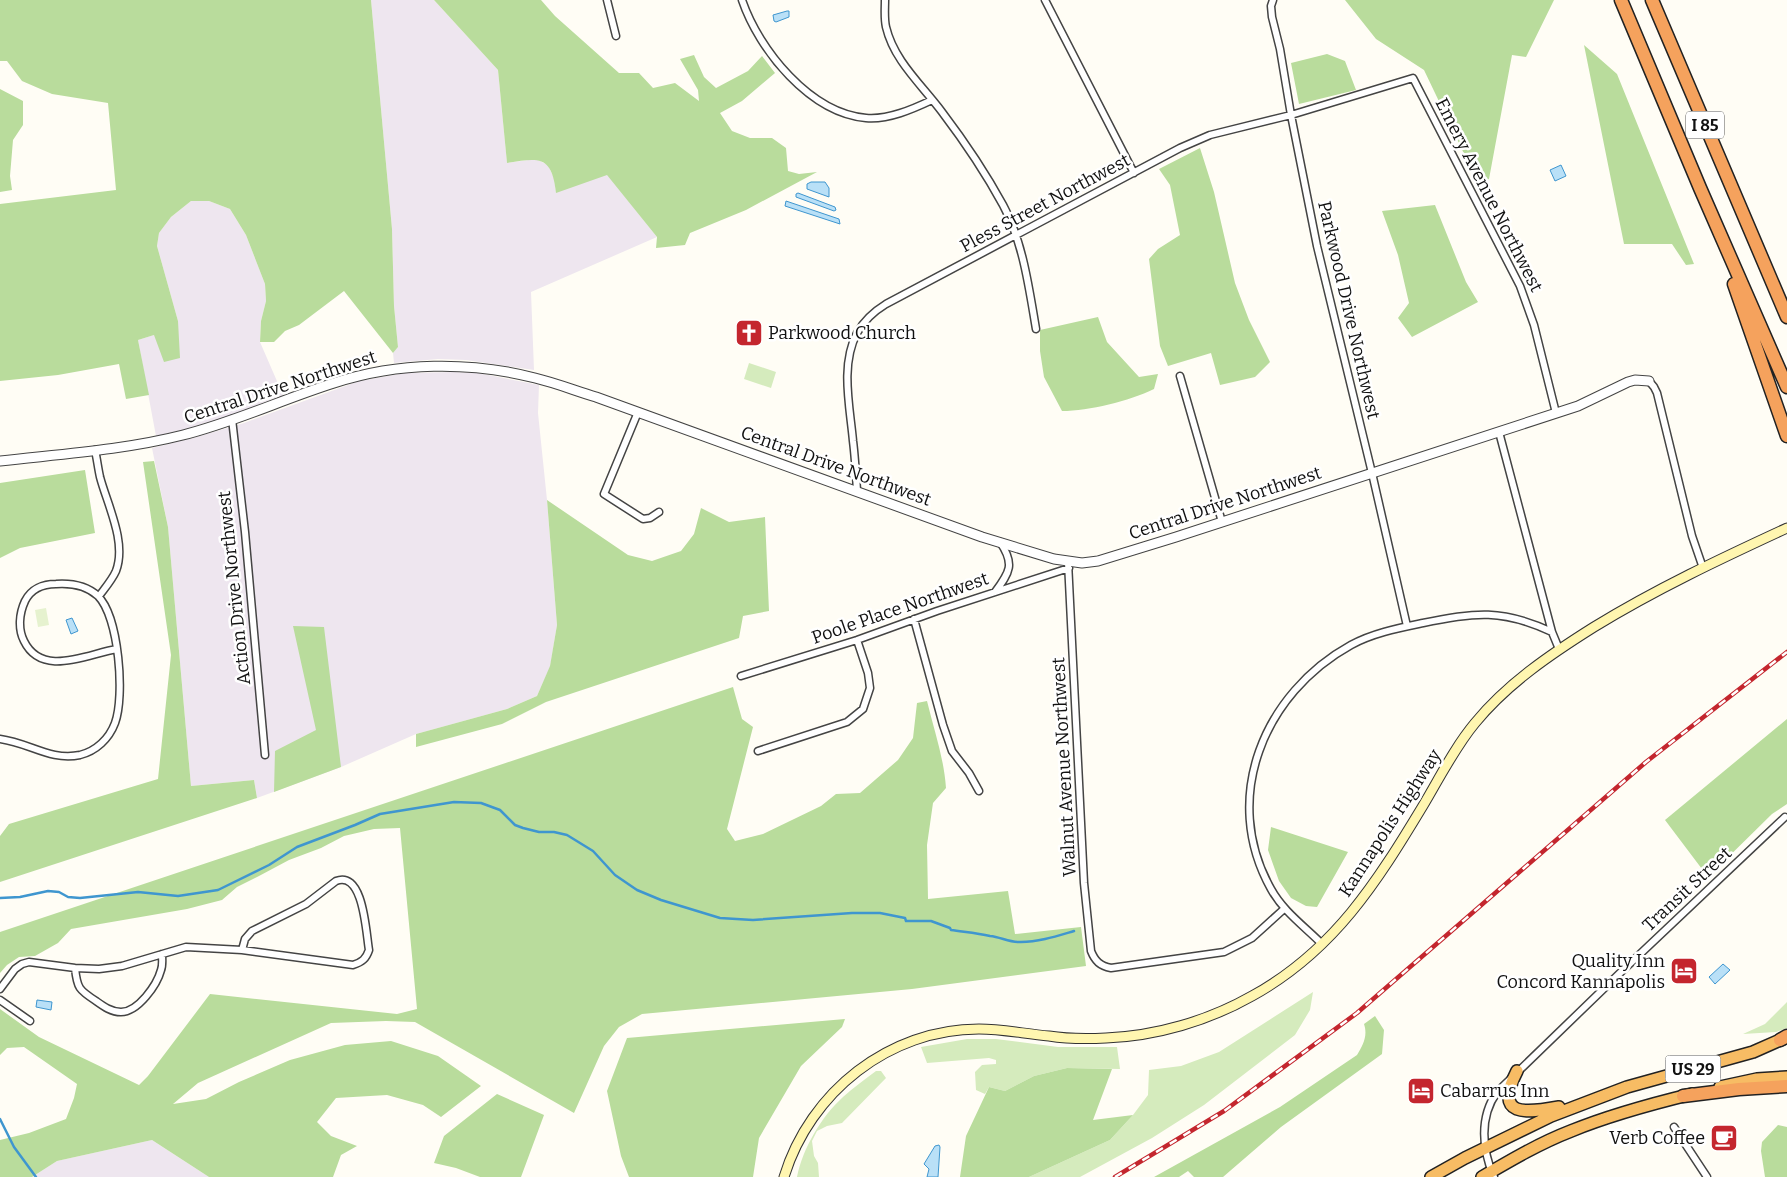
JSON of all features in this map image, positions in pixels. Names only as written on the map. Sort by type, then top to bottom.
[{"type":"highway","name":"I 85","points":[[1621,0],[1700,188],[1787,387]]},
{"type":"highway","name":"I 85","points":[[1652,0],[1787,318]]},
{"type":"highway","points":[[1700,188],[1787,436]]},
{"type":"highway","points":[[1758,250],[1787,304]]},
{"type":"highway","name":"US 29","points":[[1431,1177],[1544,1119],[1583,1103],[1627,1087],[1753,1052],[1785,1038]]},
{"type":"highway","points":[[1517,1071],[1511,1083],[1509,1093],[1510,1102],[1517,1110],[1537,1111],[1583,1103]]},
{"type":"highway","name":"US 29","points":[[1489,1175],[1531,1149],[1571,1131],[1619,1114],[1745,1081],[1787,1077]]},
{"type":"highway","points":[[1683,1096],[1739,1089],[1787,1086]]},
{"type":"main road","name":"Kannapolis Highway","points":[[784,1177],[796,1144],[805,1128],[830,1096],[856,1071],[872,1060],[906,1044],[942,1033],[975,1029],[994,1029],[1045,1036],[1088,1039],[1128,1037],[1164,1030],[1208,1017],[1253,996],[1277,981],[1322,944],[1359,905],[1376,882],[1459,746],[1476,722],[1511,687],[1559,649],[1638,601],[1787,528]]},
{"type":"street","points":[[607,0],[616,36]]},
{"type":"street","points":[[742,0],[753,28],[765,47],[785,71],[804,89],[836,110],[852,116],[868,118],[892,115],[932,100]]},
{"type":"street","points":[[885,0],[885,24],[889,38],[899,57],[941,110],[982,168],[1004,206],[1016,236],[1029,287],[1036,329]]},
{"type":"street","points":[[1045,0],[1134,173]]},
{"type":"street","name":"Parkwood Drive Northwest","points":[[1273,0],[1271,6],[1272,17],[1318,246],[1407,626]]},
{"type":"street","name":"Pless Street Northwest","points":[[857,491],[848,376],[849,356],[857,332],[869,316],[886,304],[1180,148],[1210,135],[1291,115],[1413,78]]},
{"type":"street","name":"Emery Avenue Northwest","points":[[1413,78],[1520,286],[1534,325],[1556,413]]},
{"type":"street","name":"Central Drive Northwest","points":[[0,461],[96,450],[184,435],[334,383],[374,372],[437,366],[476,367],[535,378],[638,412],[1068,565],[1098,561],[1222,522],[1578,406],[1628,382],[1635,380],[1648,381]]},
{"type":"street","points":[[1180,376],[1222,522]]},
{"type":"street","points":[[1648,381],[1657,393],[1692,536],[1704,568]]},
{"type":"street","points":[[638,412],[604,494],[643,519],[650,518],[659,512]]},
{"type":"street","name":"Action Drive Northwest","points":[[232,419],[245,532],[265,755]]},
{"type":"street","points":[[1499,432],[1552,635],[1559,649]]},
{"type":"street","points":[[96,450],[100,475],[116,527],[119,548],[117,569],[113,578],[98,596]]},
{"type":"street","points":[[994,593],[1007,575],[1010,566],[1007,553],[1000,542]]},
{"type":"street","name":"Poole Place Northwest","points":[[741,676],[857,640],[994,593],[1068,565]]},
{"type":"street","name":"Walnut Avenue Northwest","points":[[1068,565],[1084,883],[1094,959],[1103,966],[1111,968],[1224,952],[1252,938],[1284,909]]},
{"type":"street","points":[[0,739],[16,742],[52,756],[81,755],[98,747],[111,731],[118,710],[119,679],[116,649],[110,613],[98,596],[87,588],[68,583],[48,584],[37,588],[25,602],[20,615],[23,639],[35,655],[50,661],[62,662],[116,649]]},
{"type":"street","points":[[1322,944],[1284,909],[1266,880],[1255,849],[1249,823],[1248,801],[1253,768],[1258,751],[1272,720],[1282,704],[1298,686],[1327,660],[1352,644],[1407,626],[1476,614],[1521,619],[1552,635]]},
{"type":"street","points":[[914,619],[943,725],[952,750],[969,773],[979,791]]},
{"type":"street","points":[[758,750],[847,722],[862,709],[870,688],[868,673],[857,640]]},
{"type":"street","name":"Transit Street","points":[[1489,1175],[1485,1148],[1485,1124],[1490,1104],[1497,1092],[1785,817]]},
{"type":"street","points":[[0,989],[15,969],[22,964],[36,962],[75,968],[99,969],[122,966],[186,947],[242,950],[353,965],[367,957],[369,950],[360,896],[355,886],[341,879],[336,881],[306,904],[252,931],[245,939],[242,950]]},
{"type":"street","points":[[75,968],[77,985],[83,992],[110,1010],[125,1012],[133,1009],[141,1002],[157,980],[162,967],[162,954]]},
{"type":"street","points":[[0,1000],[30,1021]]},
{"type":"street","points":[[1674,1127],[1707,1177]]},
{"type":"shaded area","points":[[371,0],[434,0],[498,70],[507,163],[536,159],[548,165],[554,178],[556,192],[607,174],[657,237],[531,292],[534,370],[466,360],[438,359],[394,363],[393,353],[398,347],[394,306],[392,229]]},
{"type":"shaded area","points":[[191,201],[209,201],[230,209],[246,235],[265,284],[266,301],[261,321],[260,342],[283,395],[231,415],[156,436],[138,340],[154,335],[178,321],[157,246],[159,233],[171,217]]},
{"type":"shaded area","points":[[405,373],[478,373],[539,385],[538,413],[557,625],[550,667],[537,696],[507,709],[416,734],[341,767],[257,798],[254,780],[191,786],[168,527],[152,448],[244,423],[359,381]]},
{"type":"shaded area","points":[[152,1140],[209,1177],[32,1177],[57,1161]]},
{"type":"green space","points":[[0,0],[371,0],[392,229],[394,306],[398,347],[393,353],[344,291],[299,325],[285,331],[274,342],[260,342],[261,321],[266,301],[265,284],[246,235],[230,209],[209,201],[191,201],[171,217],[159,233],[157,246],[178,321],[180,358],[164,362],[154,335],[138,340],[149,395],[126,399],[119,364],[58,375],[0,381],[0,204],[116,190],[108,103],[52,94],[22,81],[7,61],[0,61]]},
{"type":"green space","points":[[434,0],[541,0],[555,16],[619,73],[639,73],[653,88],[675,83],[699,101],[698,90],[680,59],[694,55],[704,77],[716,88],[748,71],[762,56],[775,73],[742,101],[720,113],[732,131],[750,138],[772,138],[786,148],[788,171],[799,174],[817,172],[746,210],[690,233],[685,245],[656,248],[657,237],[607,175],[556,193],[554,181],[547,165],[536,160],[507,163],[498,70]]},
{"type":"green space","points":[[1345,0],[1554,0],[1526,57],[1512,55],[1489,179],[1478,183],[1424,70],[1376,39]]},
{"type":"green space","points":[[1584,45],[1617,74],[1694,264],[1686,265],[1672,244],[1624,244]]},
{"type":"green space","points":[[1327,54],[1345,61],[1356,90],[1299,104],[1291,63]]},
{"type":"green space","points":[[0,89],[23,101],[23,125],[13,140],[10,176],[12,190],[0,192]]},
{"type":"green space","points":[[1200,148],[1214,192],[1235,283],[1249,320],[1270,362],[1255,377],[1220,385],[1211,353],[1168,366],[1160,346],[1149,259],[1158,249],[1180,235],[1170,185],[1159,169]]},
{"type":"green space","points":[[1435,205],[1466,282],[1478,302],[1412,337],[1398,318],[1409,303],[1398,255],[1382,211]]},
{"type":"green space","points":[[1098,317],[1107,342],[1139,377],[1158,374],[1154,389],[1133,398],[1109,404],[1073,411],[1062,411],[1044,377],[1040,351],[1040,330]]},
{"type":"green space","points":[[749,363],[776,372],[771,388],[744,379]]},
{"type":"green space","points":[[154,461],[168,527],[191,786],[254,780],[257,798],[0,882],[0,836],[9,824],[158,779],[171,655],[143,462]]},
{"type":"green space","points":[[85,470],[95,533],[20,548],[0,558],[0,483]]},
{"type":"green space","points":[[547,500],[628,555],[652,561],[681,551],[694,534],[701,508],[729,522],[765,517],[769,611],[743,616],[739,638],[546,702],[502,724],[416,747],[416,734],[507,709],[537,696],[550,666],[557,625]]},
{"type":"green space","points":[[46,608],[49,625],[38,627],[35,610]]},
{"type":"green space","points":[[293,626],[324,627],[341,767],[274,792],[275,751],[316,730]]},
{"type":"green space","points":[[733,687],[742,719],[753,727],[727,829],[735,841],[763,834],[821,806],[836,794],[860,793],[898,760],[913,738],[917,703],[927,701],[941,755],[946,788],[933,803],[927,845],[928,899],[1008,891],[1015,934],[1081,927],[1086,966],[912,989],[642,1014],[619,1027],[604,1046],[574,1113],[415,1022],[331,1023],[198,1083],[173,1104],[206,1099],[239,1082],[290,1060],[345,1045],[391,1041],[438,1056],[481,1086],[441,1117],[423,1105],[387,1095],[336,1098],[317,1122],[331,1136],[357,1146],[341,1155],[333,1177],[209,1177],[152,1140],[57,1161],[32,1177],[0,1177],[0,1140],[29,1133],[66,1119],[77,1084],[24,1047],[7,1048],[0,1055],[0,1009],[39,1037],[139,1085],[148,1076],[210,994],[397,1014],[417,1009],[400,828],[374,829],[344,836],[321,848],[289,860],[237,887],[222,900],[187,909],[71,929],[58,943],[35,956],[19,957],[7,965],[0,973],[0,932]]},
{"type":"green space","points":[[1787,719],[1787,804],[1772,814],[1708,877],[1665,820]]},
{"type":"green space","points":[[1271,827],[1348,852],[1317,907],[1306,906],[1291,898],[1279,881],[1268,850]]},
{"type":"green space","points":[[1313,992],[1310,1010],[1295,1035],[1204,1105],[1152,1138],[1080,1177],[1029,1177],[1110,1140],[1148,1095],[1149,1070],[1181,1066],[1219,1052]]},
{"type":"green space","points":[[1787,1002],[1787,1028],[1776,1032],[1743,1034],[1765,1024]]},
{"type":"green space","points":[[1375,1016],[1384,1030],[1382,1054],[1281,1127],[1223,1177],[1194,1177],[1188,1171],[1179,1177],[1154,1177],[1280,1107],[1357,1055],[1365,1036],[1364,1024]]},
{"type":"green space","points":[[845,1019],[842,1027],[801,1066],[759,1138],[753,1177],[629,1177],[621,1156],[607,1091],[627,1038]]},
{"type":"green space","points":[[967,1039],[996,1039],[1058,1047],[1117,1047],[1120,1069],[1067,1068],[1034,1076],[1005,1091],[989,1087],[985,1094],[976,1090],[975,1072],[982,1065],[996,1064],[996,1060],[989,1058],[927,1063],[921,1047]]},
{"type":"green space","points":[[1067,1068],[1112,1069],[1093,1120],[1133,1115],[1110,1140],[1029,1177],[960,1177],[966,1136],[989,1087],[1005,1091],[1034,1076]]},
{"type":"green space","points":[[876,1071],[881,1071],[886,1078],[842,1123],[827,1126],[817,1131],[812,1141],[814,1156],[818,1163],[819,1177],[797,1177],[808,1144],[820,1123],[843,1097]]},
{"type":"green space","points":[[497,1094],[544,1115],[521,1177],[480,1177],[456,1168],[434,1163],[444,1136]]},
{"type":"green space","points":[[1778,1125],[1787,1127],[1787,1177],[1765,1177],[1761,1151],[1762,1142]]},
{"type":"water","points":[[789,11],[789,17],[774,21],[773,15]]},
{"type":"water","points":[[1561,165],[1566,176],[1555,181],[1550,170]]},
{"type":"water","points":[[811,182],[825,182],[829,188],[829,197],[807,189],[807,184]]},
{"type":"water","points":[[798,193],[835,207],[836,210],[834,211],[796,197]]},
{"type":"water","points":[[786,201],[839,219],[840,224],[785,206]]},
{"type":"water","points":[[72,618],[78,631],[71,634],[66,620]]},
{"type":"water","points":[[1723,964],[1730,970],[1715,984],[1709,977]]},
{"type":"water","points":[[37,1000],[52,1002],[51,1010],[36,1007]]},
{"type":"water","points":[[939,1145],[938,1177],[927,1177],[929,1169],[924,1164],[935,1146]]},
{"type":"waterway","points":[[0,898],[20,897],[48,891],[59,892],[68,897],[80,898],[138,892],[178,896],[218,890],[269,865],[297,847],[380,814],[454,802],[481,803],[500,810],[515,825],[523,828],[567,835],[593,851],[615,875],[637,890],[661,900],[720,918],[753,920],[852,913],[880,913],[905,918],[906,921],[931,921],[951,930],[1017,942],[1041,940],[1074,931]]},
{"type":"waterway","points":[[0,1119],[14,1147],[36,1177]]},
{"type":"railway","points":[[1115,1177],[1224,1111],[1357,1013],[1646,762],[1787,652]]},
{"type":"place","name":"Parkwood Church","points":[[749,333]]},
{"type":"place","name":"Quality Inn Concord Kannapolis","points":[[1684,971]]},
{"type":"place","name":"Cabarrus Inn","points":[[1421,1091]]},
{"type":"place","name":"Verb Coffee","points":[[1724,1138]]}]
